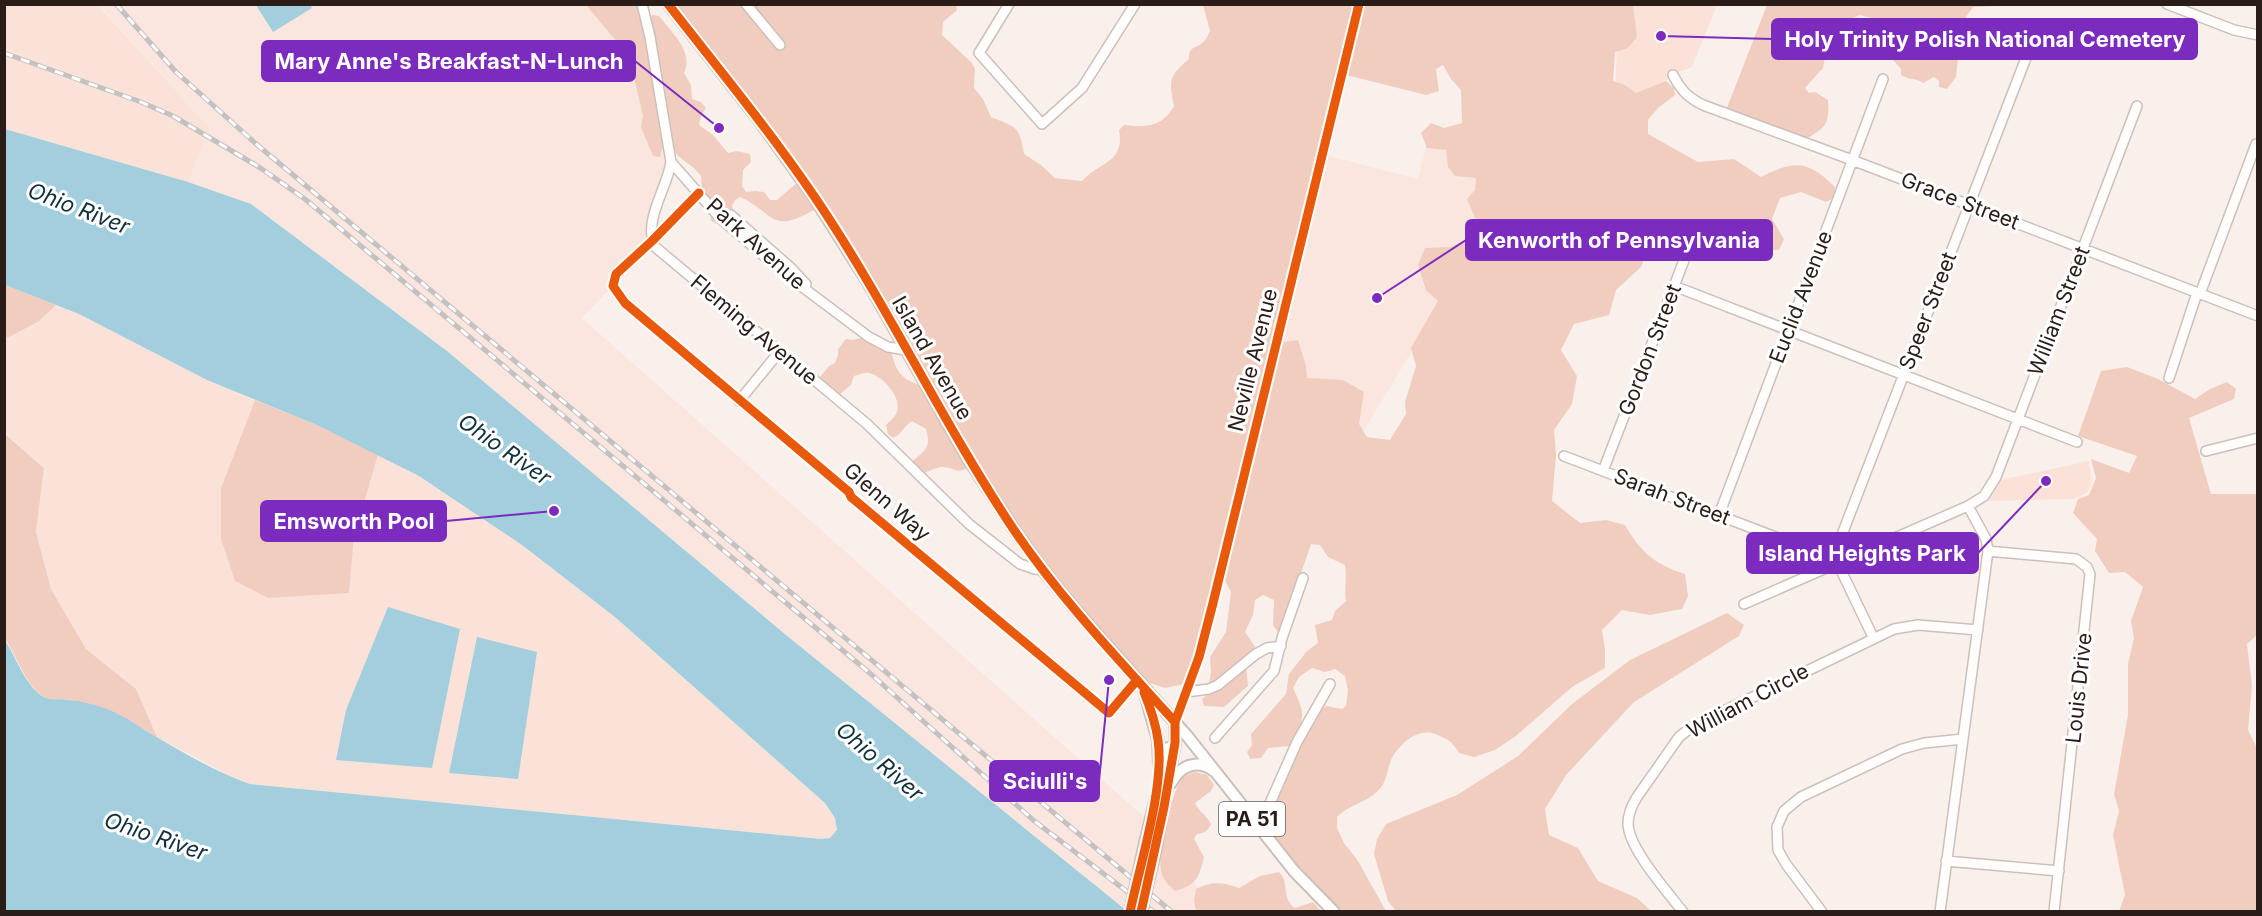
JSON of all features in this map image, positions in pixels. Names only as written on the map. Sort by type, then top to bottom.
[{"type":"main road","name":"Island Avenue","points":[[668,4],[758,119],[814,197],[869,284],[967,457],[1013,528],[1078,613],[1175,722]]},
{"type":"main road","points":[[1140,683],[1158,740],[1160,755],[1141,912]]},
{"type":"main road","points":[[1154,801],[1175,722]]},
{"type":"main road","points":[[1130,912],[1166,795],[1175,743],[1175,722]]},
{"type":"main road","name":"PA 51","points":[[1175,722],[1294,871],[1334,912]]},
{"type":"main road","points":[[1166,795],[1176,775],[1190,765],[1210,768],[1221,777]]},
{"type":"street","points":[[642,4],[650,37],[671,162],[653,218],[652,241]]},
{"type":"street","points":[[746,4],[780,45]]},
{"type":"street","points":[[1009,4],[979,53],[1042,124],[1082,88],[1135,4]]},
{"type":"street","name":"Neville Avenue","points":[[1175,722],[1199,657],[1213,603],[1359,4]]},
{"type":"street","points":[[2167,4],[2234,30],[2258,35]]},
{"type":"street","name":"Speer Street","points":[[1838,564],[1836,550],[2026,58]]},
{"type":"street","name":"Grace Street","points":[[1673,75],[1680,90],[1703,105],[2258,316]]},
{"type":"street","name":"Euclid Avenue","points":[[1719,515],[1883,79]]},
{"type":"street","name":"William Street","points":[[1744,604],[1968,506],[1984,496],[1991,487],[2018,419],[2137,106]]},
{"type":"street","points":[[2169,378],[2198,293],[2256,144]]},
{"type":"street","name":"Park Avenue","points":[[671,162],[721,219],[785,274],[869,337],[888,347],[906,350]]},
{"type":"street","points":[[652,241],[699,193]]},
{"type":"street","name":"Park Avenue","points":[[731,215],[791,268],[818,297]]},
{"type":"street","name":"Gordon Street","points":[[1603,471],[1696,229]]},
{"type":"street","name":"Glenn Way","points":[[652,241],[616,274],[613,286],[618,295],[640,317],[1109,713],[1140,683]]},
{"type":"street","name":"Fleming Avenue","points":[[652,241],[659,251],[867,424],[969,524],[1020,564],[1043,570]]},
{"type":"street","points":[[1674,286],[2078,442]]},
{"type":"street","points":[[739,401],[780,351]]},
{"type":"street","points":[[2206,451],[2258,438]]},
{"type":"street","name":"Sarah Street","points":[[1564,456],[1825,556],[1838,564]]},
{"type":"street","points":[[1940,912],[1988,550],[1986,539],[1968,506]]},
{"type":"street","name":"Louis Drive","points":[[1988,550],[2076,559],[2082,562],[2090,574],[2054,912]]},
{"type":"street","points":[[1838,564],[1873,637]]},
{"type":"street","points":[[1215,738],[1274,671],[1303,578]]},
{"type":"street","name":"William Circle","points":[[1683,912],[1635,848],[1629,835],[1629,815],[1637,797],[1680,737],[1693,726],[1873,637],[1900,627],[1918,625],[1978,630]]},
{"type":"street","points":[[1186,692],[1209,689],[1218,685],[1256,654],[1267,648],[1281,646]]},
{"type":"street","points":[[1259,828],[1297,742],[1330,684]]},
{"type":"street","points":[[1822,912],[1786,864],[1779,850],[1777,827],[1784,811],[1802,797],[1902,749],[1924,743],[1963,739]]},
{"type":"street","points":[[1946,861],[2059,871]]},
{"type":"shaded area","points":[[4,5],[98,5],[210,128],[188,182],[5,129]]},
{"type":"shaded area","points":[[99,5],[642,5],[671,162],[658,204],[652,241],[616,274],[613,286],[582,318],[1150,822],[1145,843],[1226,911],[1127,911],[786,635],[447,351],[251,204],[188,182],[210,128]]},
{"type":"shaded area","points":[[586,5],[640,5],[665,135],[660,157],[653,156],[641,127],[643,116],[629,56]]},
{"type":"shaded area","points":[[673,5],[956,5],[957,10],[943,22],[942,35],[972,63],[975,69],[974,88],[983,99],[991,117],[1012,126],[1018,132],[1024,154],[1055,178],[1082,181],[1115,155],[1120,141],[1119,130],[1124,125],[1146,126],[1159,122],[1174,106],[1171,84],[1174,75],[1189,59],[1190,51],[1206,39],[1210,31],[1203,5],[1358,5],[1196,657],[1184,684],[1165,688],[1143,681],[1081,611],[1013,522],[974,461],[877,289]]},
{"type":"shaded area","points":[[1361,5],[1633,5],[1637,37],[1628,48],[1615,52],[1613,81],[1625,85],[1636,93],[1666,81],[1674,88],[1675,95],[1658,108],[1648,120],[1648,134],[1698,162],[1734,159],[1761,177],[1792,166],[1809,167],[1835,187],[1834,198],[1826,202],[1801,192],[1780,198],[1772,219],[1784,239],[1779,250],[1748,250],[1728,233],[1689,223],[1658,228],[1641,267],[1616,290],[1609,315],[1574,324],[1561,350],[1577,376],[1572,404],[1554,430],[1556,455],[1552,501],[1580,523],[1606,520],[1625,525],[1649,556],[1685,574],[1688,596],[1682,609],[1650,615],[1622,610],[1602,630],[1605,668],[1572,687],[1517,735],[1495,750],[1474,757],[1459,753],[1449,741],[1429,732],[1415,735],[1404,743],[1391,760],[1382,786],[1367,799],[1348,808],[1337,817],[1337,828],[1344,843],[1358,861],[1386,911],[1335,911],[1271,840],[1269,817],[1278,801],[1278,789],[1316,711],[1327,706],[1342,709],[1346,706],[1348,690],[1345,676],[1335,669],[1325,672],[1312,668],[1299,677],[1293,688],[1302,717],[1290,746],[1268,748],[1261,758],[1250,759],[1247,752],[1252,745],[1251,734],[1286,694],[1289,674],[1307,651],[1318,643],[1315,625],[1332,620],[1335,611],[1346,601],[1345,565],[1328,557],[1320,545],[1311,544],[1280,635],[1273,625],[1274,600],[1263,595],[1255,600],[1253,615],[1245,632],[1255,647],[1246,666],[1248,686],[1224,707],[1204,706],[1202,699],[1207,695],[1211,672],[1210,657],[1226,632],[1231,592],[1222,575],[1279,343],[1298,340],[1307,378],[1343,380],[1364,392],[1359,424],[1367,437],[1390,440],[1406,414],[1405,402],[1416,366],[1411,348],[1438,301],[1426,290],[1418,265],[1425,248],[1451,247],[1470,238],[1476,220],[1467,199],[1475,190],[1476,178],[1455,176],[1448,167],[1446,150],[1427,148],[1421,133],[1431,123],[1444,128],[1462,123],[1461,90],[1443,65],[1436,69],[1439,91],[1426,95],[1342,74]]},
{"type":"shaded area","points":[[1618,5],[1717,5],[1692,67],[1670,76],[1666,81],[1615,107]]},
{"type":"shaded area","points":[[1767,5],[1998,5],[1973,7],[1966,17],[1955,52],[1958,58],[1956,77],[1947,89],[1939,87],[1939,81],[1934,77],[1923,83],[1901,75],[1901,69],[1893,60],[1892,42],[1878,20],[1860,15],[1849,20],[1826,53],[1823,68],[1805,88],[1809,93],[1815,92],[1828,100],[1828,116],[1821,129],[1803,141],[1725,113]]},
{"type":"shaded area","points":[[652,15],[659,16],[684,50],[686,65],[684,73],[691,85],[692,99],[701,102],[706,108],[699,125],[713,135],[728,153],[737,151],[750,154],[751,162],[743,170],[742,186],[746,192],[764,192],[770,200],[777,200],[800,180],[818,208],[792,220],[779,221],[740,197],[732,206],[735,215],[730,221],[718,224],[711,221],[709,205],[702,191],[701,176],[678,156],[673,148],[650,20]]},
{"type":"shaded area","points":[[1428,140],[1524,165],[1275,578],[1222,564],[1321,154],[1418,179]]},
{"type":"shaded area","points":[[5,285],[56,305],[38,322],[5,339]]},
{"type":"shaded area","points":[[56,305],[79,314],[207,380],[255,400],[221,488],[348,592],[354,536],[378,455],[419,476],[522,545],[615,617],[825,803],[835,818],[837,830],[830,838],[821,839],[250,784],[232,777],[157,737],[136,689],[86,649],[51,589],[36,532],[44,468],[5,433],[5,339],[38,322]]},
{"type":"shaded area","points":[[866,337],[891,351],[898,371],[902,375],[925,387],[970,465],[959,471],[941,467],[921,474],[910,463],[923,452],[927,445],[926,429],[912,421],[896,437],[893,438],[888,434],[886,425],[896,414],[897,402],[891,389],[875,375],[863,373],[854,376],[851,385],[839,395],[816,382],[829,366],[835,363],[838,349],[846,339]]},
{"type":"shaded area","points":[[2127,367],[2158,379],[2195,399],[2227,382],[2236,389],[2234,399],[2189,418],[2211,494],[2257,494],[2257,635],[2247,644],[2252,686],[2248,730],[2258,750],[2257,911],[2119,911],[2125,895],[2113,835],[2119,811],[2114,794],[2128,715],[2128,664],[2134,638],[2131,621],[2143,587],[2125,572],[2109,573],[2095,551],[2097,539],[2073,513],[2078,499],[2089,495],[2096,478],[2091,459],[2129,473],[2137,456],[2078,436],[2101,371]]},
{"type":"shaded area","points":[[255,400],[317,425],[378,455],[354,536],[349,593],[268,598],[235,581],[221,539],[221,488]]},
{"type":"shaded area","points":[[4,433],[44,468],[36,532],[51,589],[86,649],[136,689],[157,737],[106,710],[71,700],[51,699],[40,694],[24,675],[5,639]]},
{"type":"shaded area","points":[[2089,461],[2092,482],[2087,493],[2074,499],[1989,501],[2000,480]]},
{"type":"shaded area","points":[[1727,613],[1744,625],[1739,636],[1634,702],[1567,774],[1545,809],[1549,835],[1578,848],[1598,881],[1637,898],[1651,911],[1396,911],[1388,901],[1374,854],[1377,839],[1386,824],[1457,795],[1518,756],[1572,704],[1630,660]]},
{"type":"shaded area","points":[[1195,772],[1207,775],[1214,785],[1211,791],[1195,803],[1211,824],[1207,830],[1197,834],[1194,839],[1204,857],[1196,879],[1188,886],[1175,891],[1163,877],[1160,857],[1162,844],[1176,790],[1183,778]]},
{"type":"shaded area","points":[[1279,872],[1284,881],[1288,900],[1295,908],[1313,902],[1321,911],[1196,911],[1194,901],[1196,889],[1201,886],[1217,883],[1239,888],[1260,876]]},
{"type":"water","points":[[256,5],[310,5],[312,8],[273,32]]},
{"type":"water","name":"Ohio River","points":[[5,129],[188,182],[251,204],[447,351],[786,635],[1127,911],[5,911],[4,639],[25,677],[42,696],[86,703],[112,711],[204,764],[250,784],[821,839],[830,838],[837,830],[835,818],[825,803],[615,617],[522,545],[419,476],[317,425],[207,380],[79,314],[5,285]]},
{"type":"water","points":[[388,607],[460,629],[432,768],[336,760],[346,710]]},
{"type":"water","points":[[477,637],[537,652],[518,779],[449,773]]},
{"type":"railway","points":[[116,4],[176,72],[255,143],[1172,912]]},
{"type":"railway","points":[[4,53],[141,102],[173,116],[259,167],[305,199],[872,675],[1033,820],[1154,912]]},
{"type":"cycle path","points":[[668,4],[761,123],[814,196],[865,277],[961,445],[1030,553],[1090,627],[1175,722]]},
{"type":"cycle path","points":[[1141,912],[1164,807],[1175,743],[1175,722],[1199,657],[1213,603],[1359,4]]},
{"type":"cycle path","points":[[699,193],[616,274],[613,286],[625,303],[849,492],[851,497],[1109,713],[1137,680]]},
{"type":"cycle path","points":[[1130,912],[1158,780],[1157,734],[1144,692]]},
{"type":"place","name":"Holy Trinity Polish National Cemetery","points":[[1661,36]]},
{"type":"place","name":"Mary Anne's Breakfast-N-Lunch","points":[[719,128]]},
{"type":"place","name":"Kenworth of Pennsylvania","points":[[1377,298]]},
{"type":"place","name":"Island Heights Park","points":[[2046,481]]},
{"type":"place","name":"Emsworth Pool","points":[[554,511]]},
{"type":"place","name":"Sciulli's","points":[[1109,680]]}]
